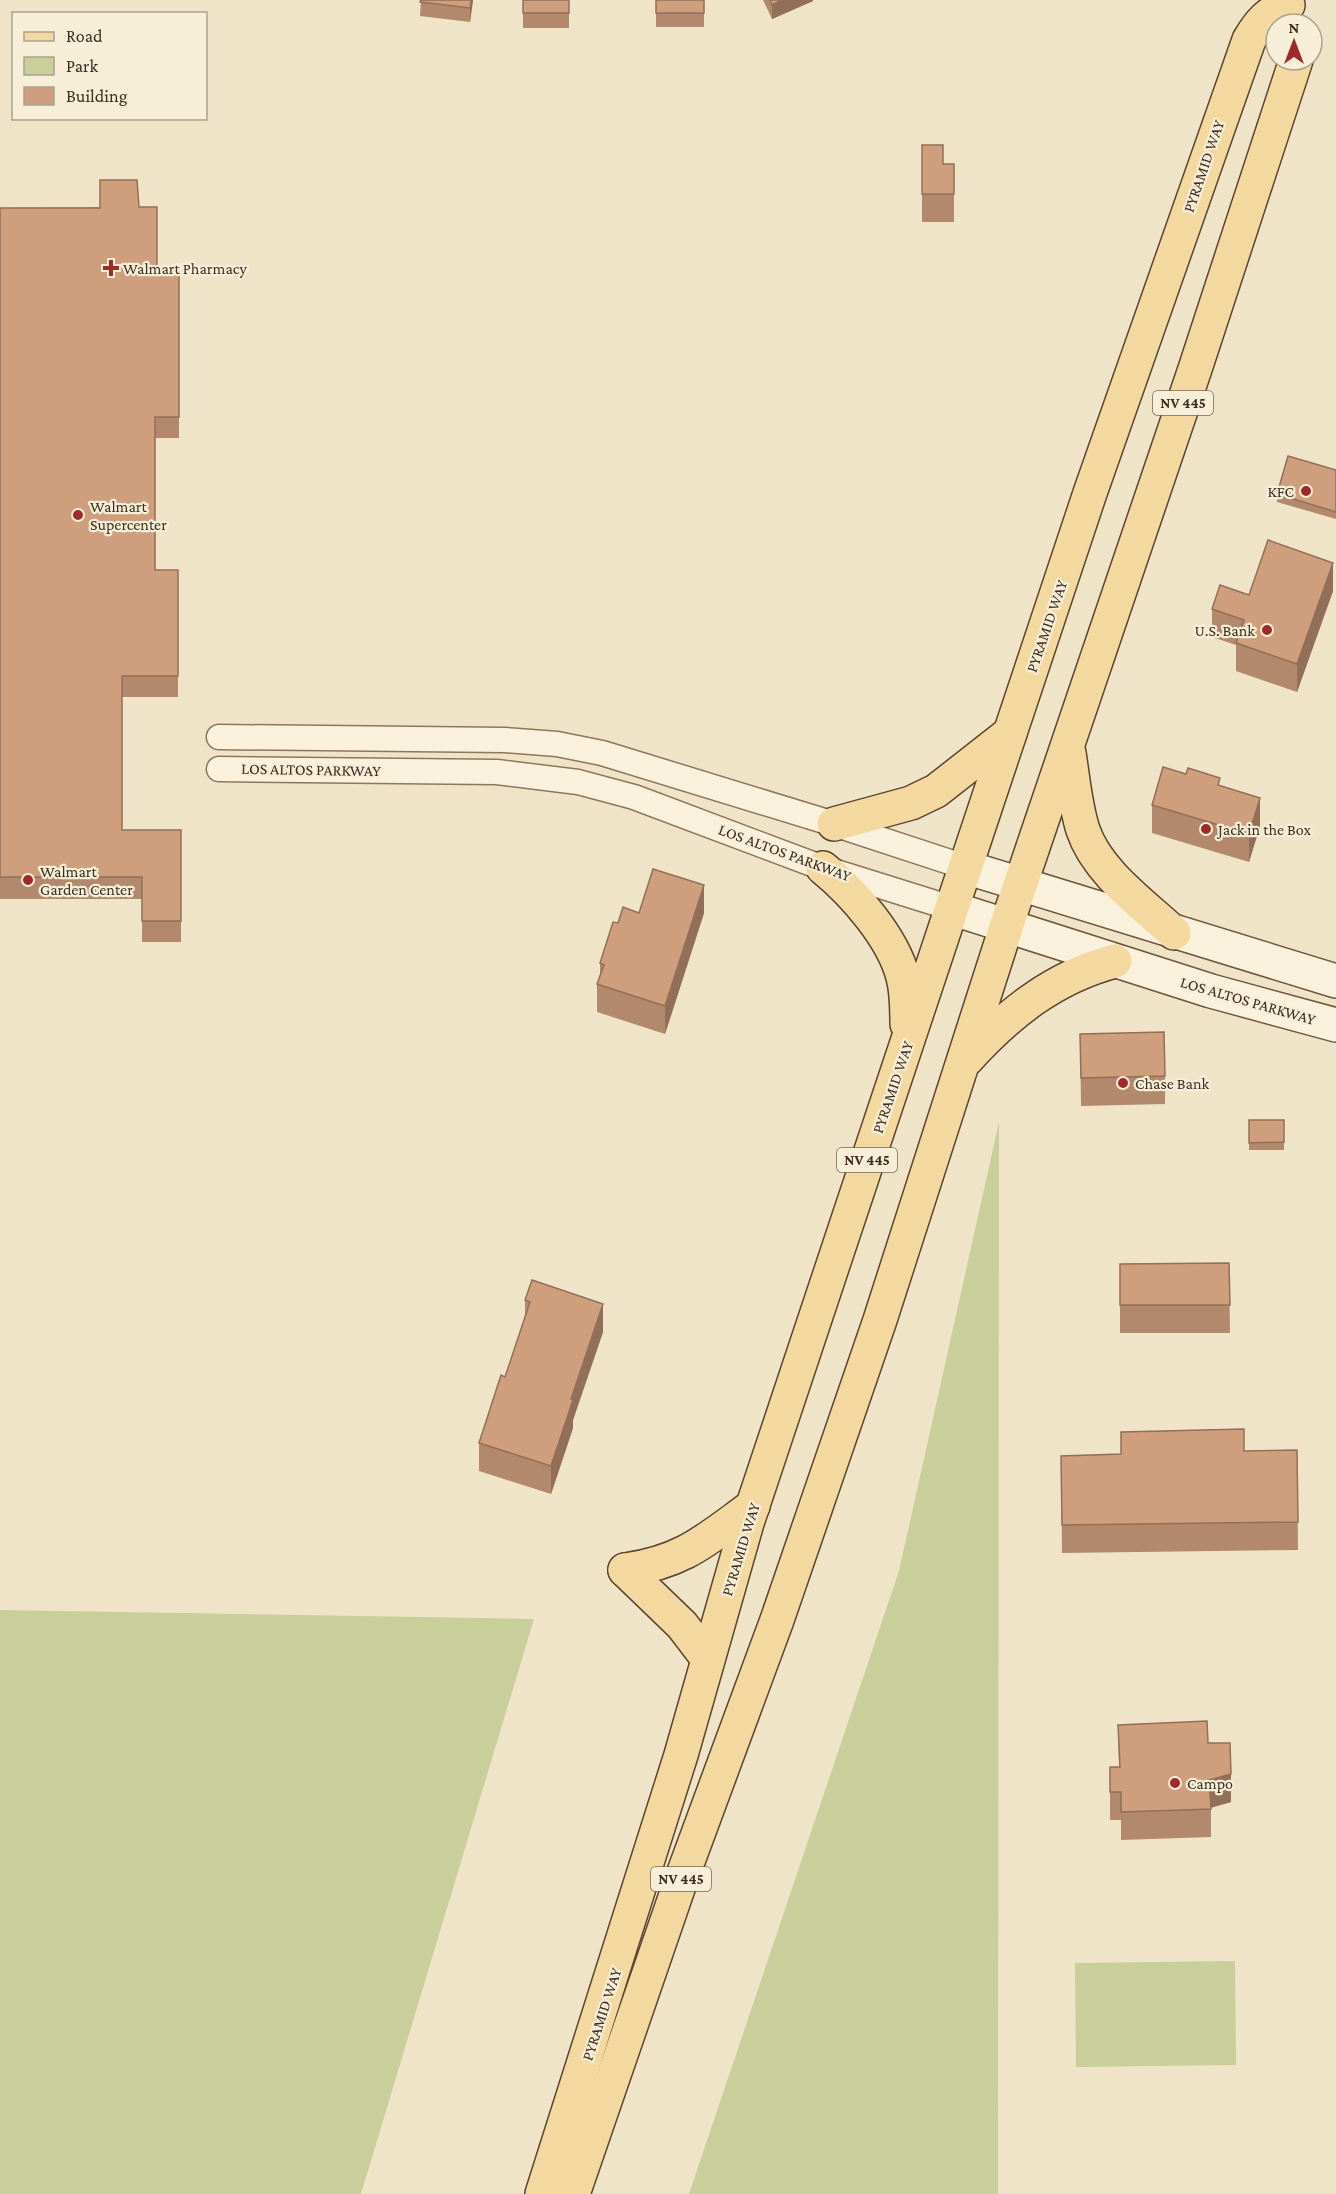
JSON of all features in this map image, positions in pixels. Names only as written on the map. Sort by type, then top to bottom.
[{"type":"main road","name":"PYRAMID WAY","points":[[542,2194],[621,1952],[753,1506],[1010,733],[1229,89],[1248,40],[1260,21],[1277,9],[1293,10]]},
{"type":"main road","name":"PYRAMID WAY","points":[[573,2194],[681,1880],[777,1620],[1292,72]]},
{"type":"main road","points":[[834,824],[857,815],[911,803],[936,791],[1010,733]]},
{"type":"main road","points":[[1068,746],[1075,797],[1084,832],[1096,853],[1119,881],[1174,933]]},
{"type":"main road","name":"LOS ALTOS PARKWAY","points":[[965,867],[1020,886],[1336,981]]},
{"type":"main road","points":[[823,868],[847,887],[893,951],[903,977],[908,1043]]},
{"type":"main road","name":"LOS ALTOS PARKWAY","points":[[951,909],[1115,961],[1336,1025]]},
{"type":"main road","points":[[964,1063],[998,1028],[1041,992],[1070,975],[1115,961]]},
{"type":"main road","points":[[708,1659],[682,1625],[625,1570],[652,1566],[678,1558],[753,1506]]},
{"type":"street","name":"LOS ALTOS PARKWAY","points":[[219,737],[493,740],[556,744],[602,753],[965,867]]},
{"type":"street","name":"LOS ALTOS PARKWAY","points":[[219,768],[486,772],[540,776],[578,782],[634,798],[823,868],[951,909]]},
{"type":"green space","points":[[999,1122],[998,2194],[689,2194],[899,1571]]},
{"type":"green space","points":[[0,1610],[534,1619],[361,2194],[0,2194]]},
{"type":"green space","points":[[1235,1961],[1236,2065],[1076,2067],[1075,1963]]},
{"type":"building","points":[[421,0],[471,0],[470,8],[420,2]]},
{"type":"building","points":[[523,0],[569,0],[569,13],[523,13]]},
{"type":"building","points":[[656,0],[704,0],[704,13],[656,13]]},
{"type":"building","points":[[770,0],[782,0],[772,5]]},
{"type":"building","points":[[922,145],[943,145],[943,164],[954,164],[954,194],[922,194]]},
{"type":"building","name":"Walmart Supercenter","points":[[100,180],[137,180],[139,207],[157,207],[157,271],[179,271],[179,417],[155,417],[155,570],[178,570],[178,676],[122,676],[122,830],[181,830],[181,921],[142,921],[142,877],[0,877],[0,208],[100,208]]},
{"type":"building","name":"KFC","points":[[1288,456],[1336,470],[1336,512],[1277,494]]},
{"type":"building","name":"U.S. Bank","points":[[1268,540],[1333,563],[1297,664],[1236,643],[1244,620],[1212,609],[1220,585],[1249,595]]},
{"type":"building","points":[[1163,767],[1186,774],[1188,768],[1220,778],[1218,785],[1260,798],[1249,834],[1152,805]]},
{"type":"building","points":[[653,869],[704,885],[665,1006],[597,984],[604,965],[600,963],[613,922],[618,923],[623,907],[639,913]]},
{"type":"building","points":[[1164,1032],[1165,1076],[1081,1078],[1080,1034]]},
{"type":"building","points":[[1249,1120],[1284,1120],[1284,1142],[1249,1143]]},
{"type":"building","points":[[1229,1263],[1230,1305],[1120,1305],[1120,1264]]},
{"type":"building","points":[[532,1280],[603,1304],[551,1466],[479,1443],[501,1375],[505,1377],[530,1302],[525,1300]]},
{"type":"building","points":[[1244,1429],[1244,1451],[1297,1450],[1298,1522],[1062,1525],[1061,1456],[1121,1454],[1121,1432]]},
{"type":"building","name":"Campo","points":[[1207,1721],[1208,1743],[1230,1743],[1231,1774],[1209,1780],[1211,1809],[1121,1812],[1121,1792],[1110,1792],[1110,1767],[1120,1767],[1118,1725]]},
{"type":"place","name":"Walmart Pharmacy","points":[[111,268]]},
{"type":"place","name":"KFC","points":[[1306,491]]},
{"type":"place","name":"Walmart Supercenter","points":[[78,515]]},
{"type":"place","name":"U.S. Bank","points":[[1267,630]]},
{"type":"place","name":"Jack in the Box","points":[[1206,829]]},
{"type":"place","name":"Walmart Garden Center","points":[[28,880]]},
{"type":"place","name":"Chase Bank","points":[[1123,1083]]},
{"type":"place","name":"Campo","points":[[1175,1783]]}]
